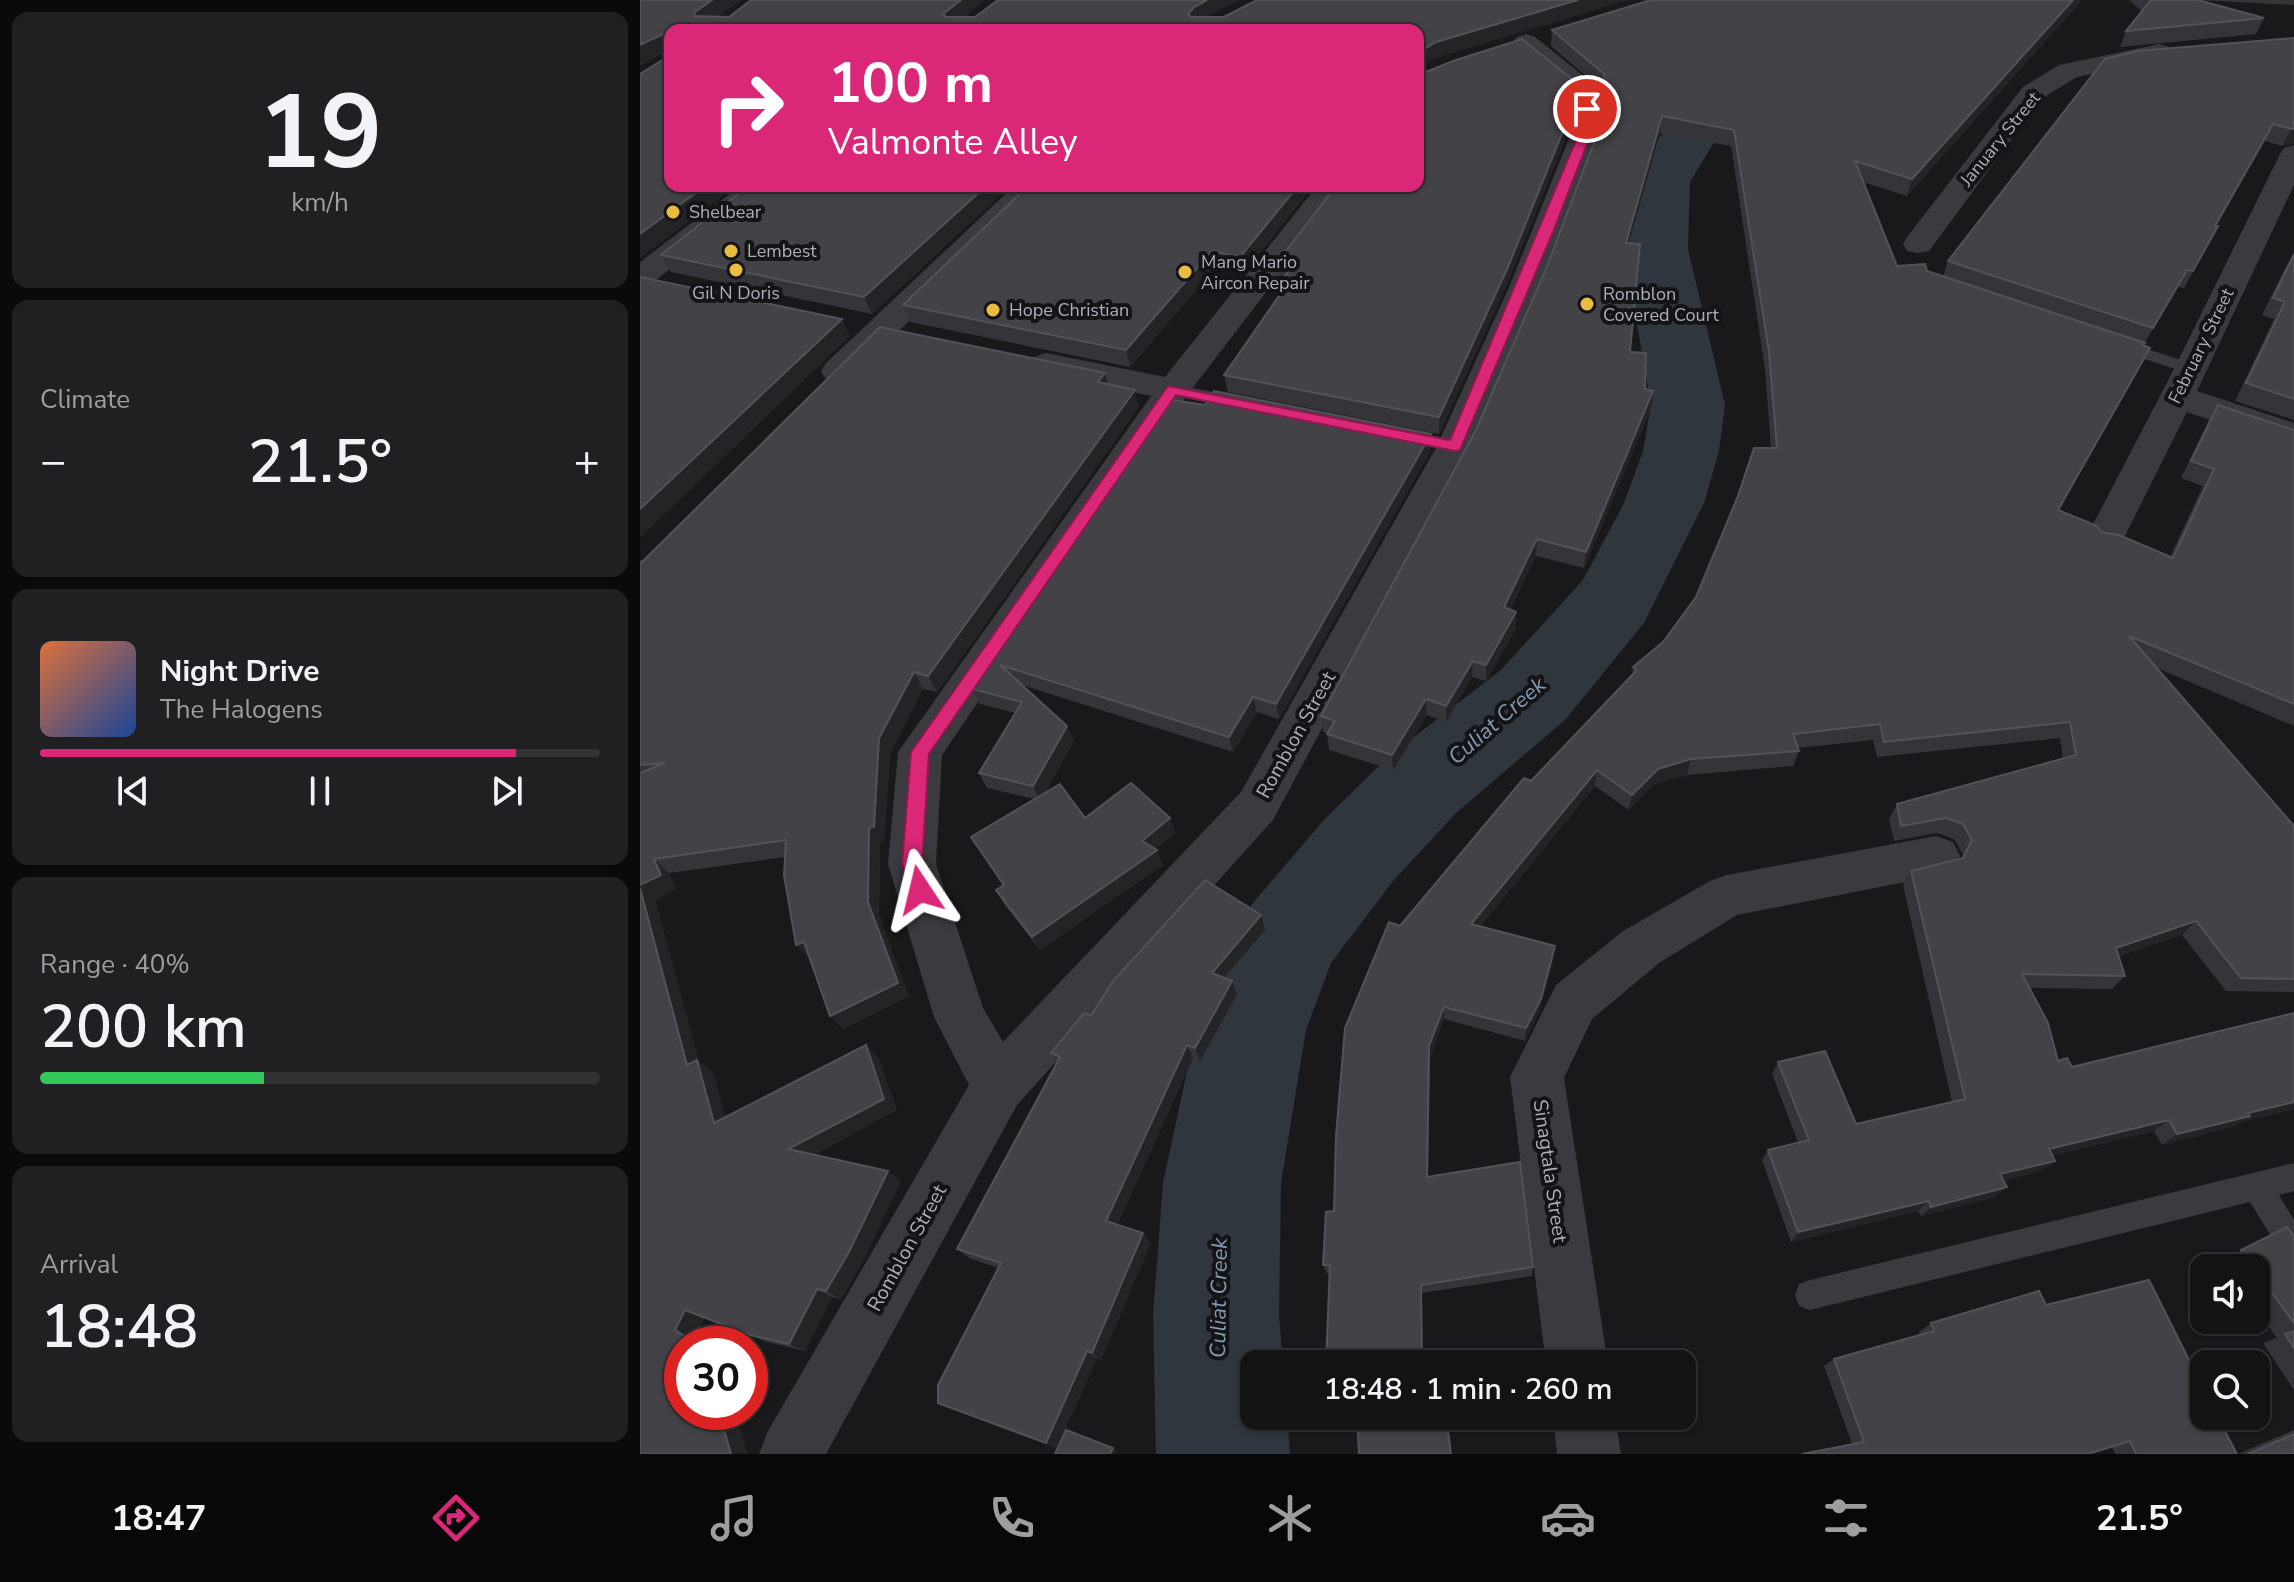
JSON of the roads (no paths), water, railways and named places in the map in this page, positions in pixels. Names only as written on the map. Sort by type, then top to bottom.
[{"type":"street","name":"Romblon Street","points":[[791,1454],[998,1086],[1257,806],[1447,445],[1526,285],[1588,126],[1587,92],[1528,42]]},
{"type":"street","name":"January Street","points":[[1918,244],[2032,93],[2068,71],[2130,56],[2185,50]]},
{"type":"street","name":"February Street","points":[[2106,536],[2294,154]]},
{"type":"street","points":[[640,278],[751,192]]},
{"type":"street","points":[[814,394],[1025,192]]},
{"type":"street","points":[[998,1086],[960,1017],[912,864],[920,752],[1173,390],[1327,192]]},
{"type":"street","points":[[640,278],[685,288]]},
{"type":"street","points":[[1018,358],[1173,390]]},
{"type":"street","points":[[2184,382],[2294,436]]},
{"type":"street","name":"Sinagtala Street","points":[[1575,1350],[1537,1077],[1574,1002],[1641,947],[1727,896],[1936,856]]},
{"type":"street","points":[[1586,1430],[1589,1454]]},
{"type":"lane","points":[[2104,340],[2184,382]]},
{"type":"lane","points":[[1173,390],[1251,405]]},
{"type":"lane","points":[[1810,1295],[2294,1177]]},
{"type":"lane","points":[[2257,1186],[2294,1247]]},
{"type":"waterway","name":"Culiat Creek","points":[[1223,1454],[1216,1315],[1222,1183],[1251,1030],[1289,937],[1358,851],[1422,785],[1533,695],[1614,601],[1664,503],[1681,451],[1688,405],[1656,249],[1660,182],[1695,126],[1725,93],[1807,28],[1854,0]]},
{"type":"place","name":"Shelbear","points":[[673,212]]},
{"type":"place","name":"Lembest","points":[[731,251]]},
{"type":"place","name":"Gil N Doris","points":[[736,270]]},
{"type":"place","name":"Mang Mario Aircon Repair","points":[[1185,272]]},
{"type":"place","name":"Romblon Covered Court","points":[[1587,304]]},
{"type":"place","name":"Hope Christian","points":[[993,310]]}]
